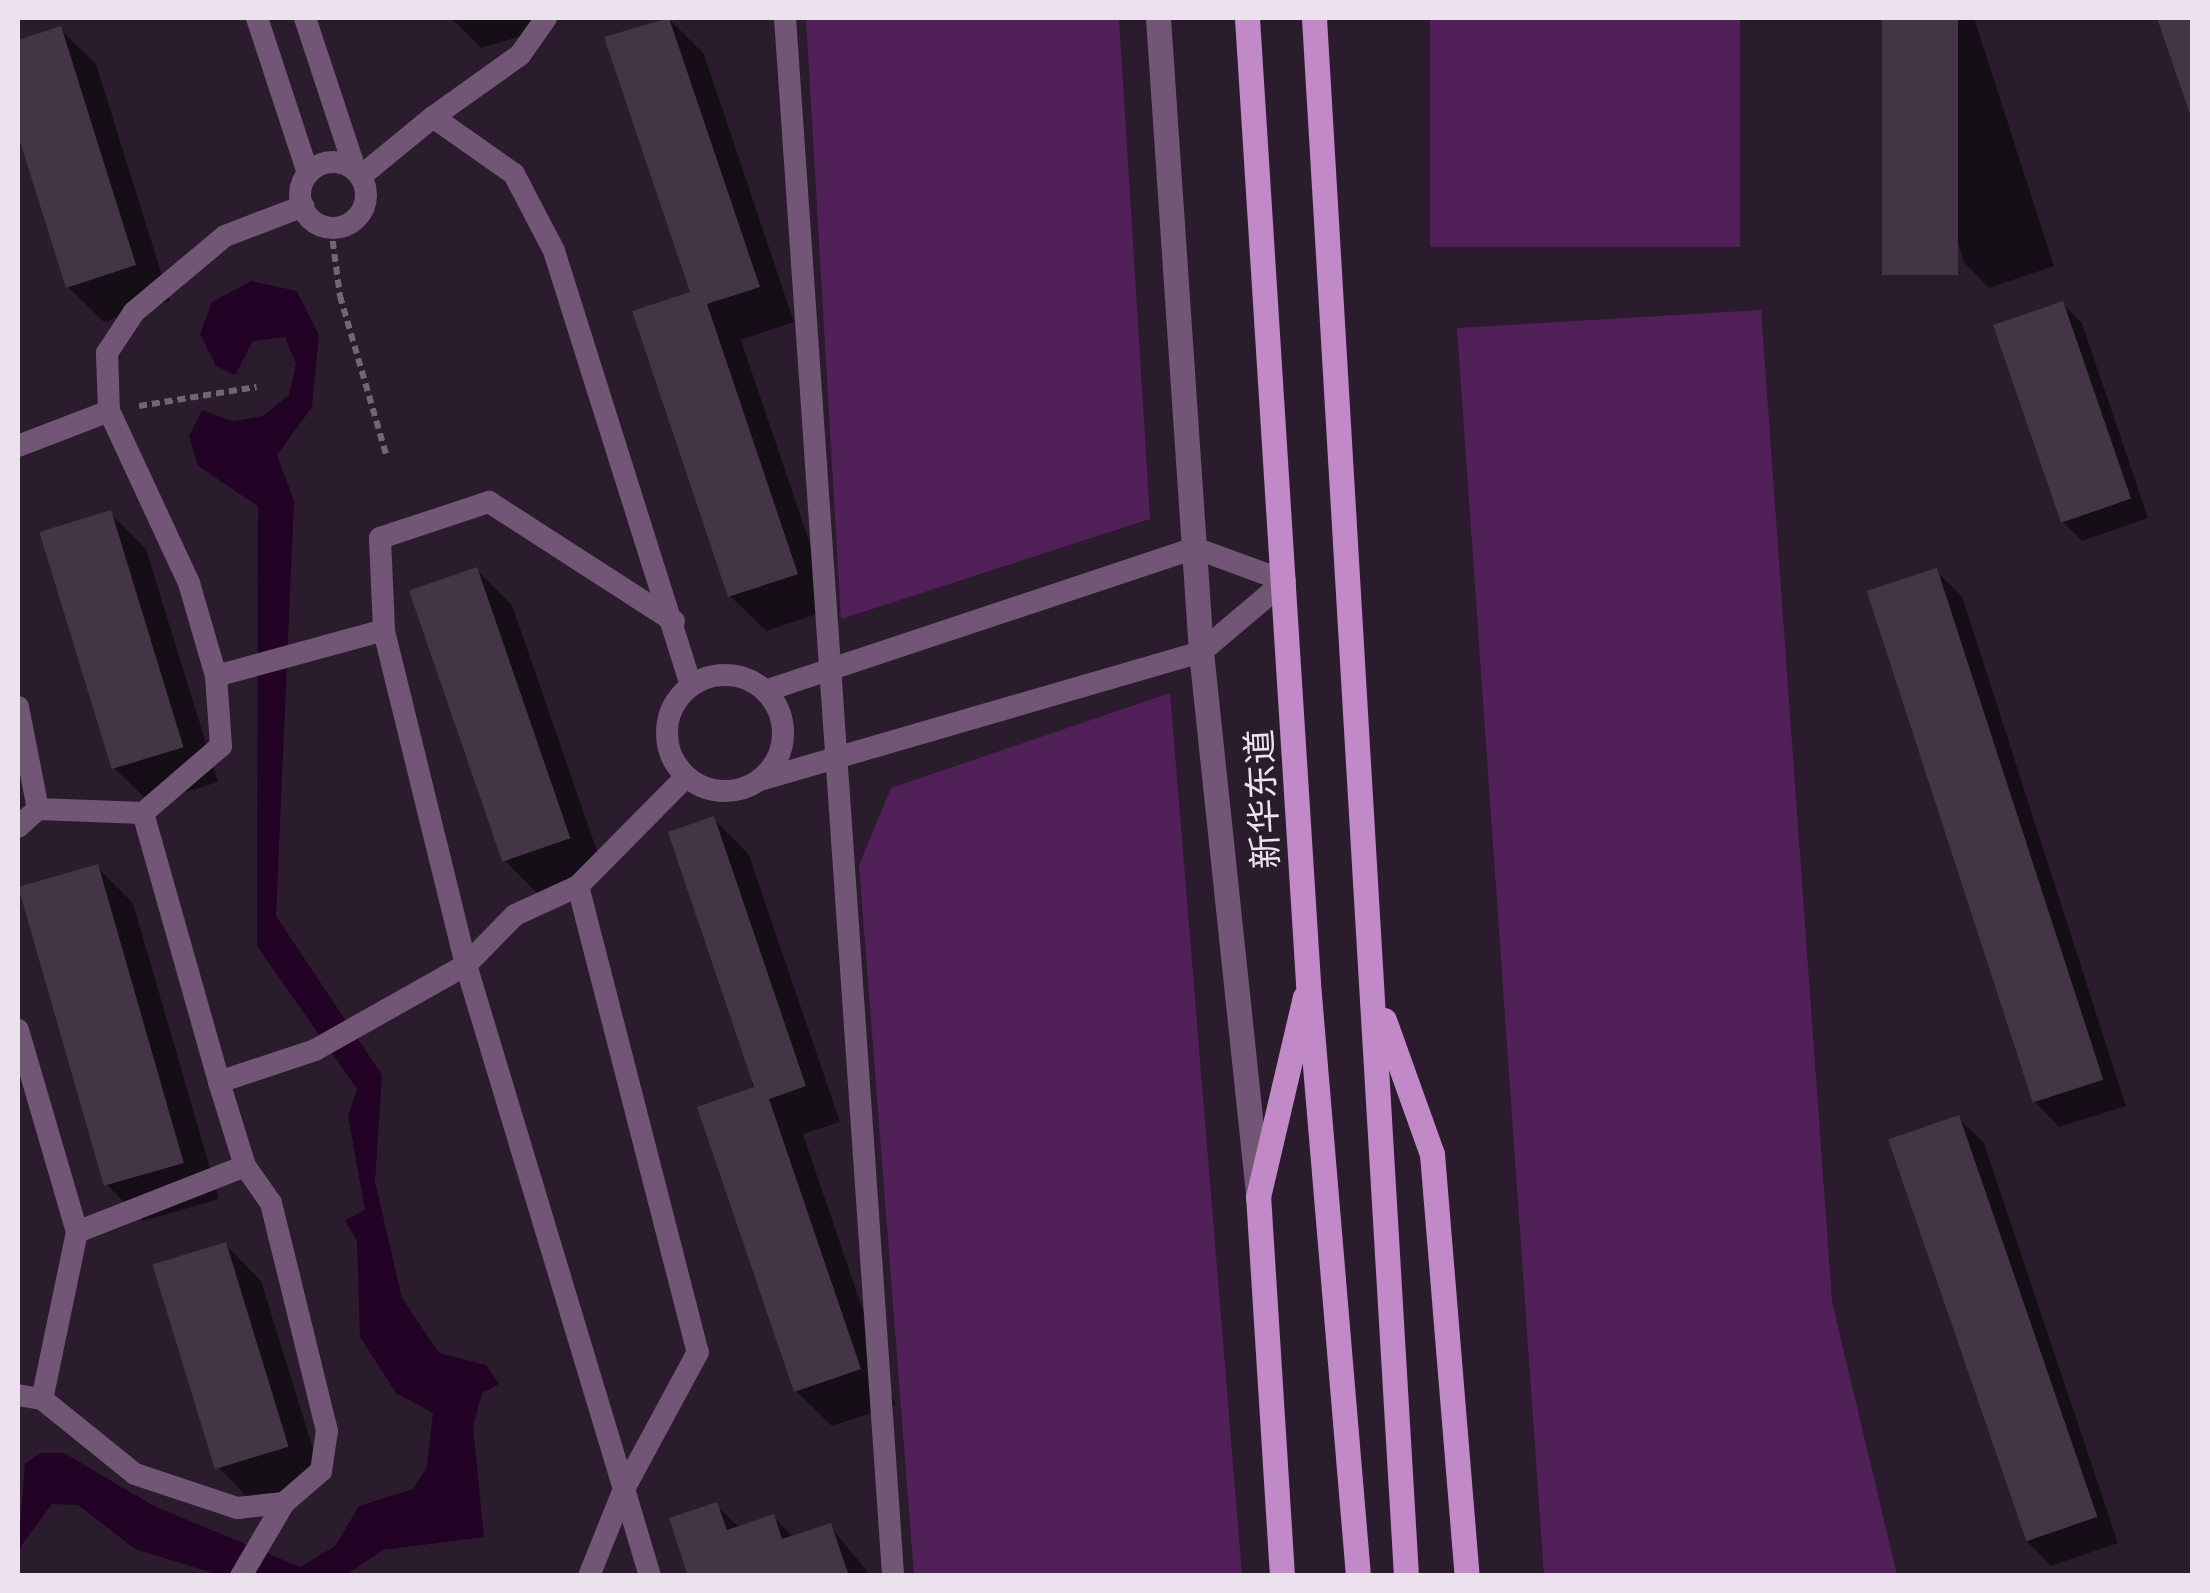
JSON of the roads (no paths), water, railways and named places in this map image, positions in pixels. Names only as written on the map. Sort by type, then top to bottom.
[{"type":"main road","name":"新华东道","points":[[1247,18],[1308,982],[1358,1576]]},
{"type":"main road","points":[[1314,18],[1378,1004],[1406,1576]]},
{"type":"main road","points":[[1282,1576],[1258,1197],[1308,982]]},
{"type":"main road","points":[[1378,1004],[1432,1154],[1466,1576]]},
{"type":"street","points":[[1158,18],[1202,652],[1258,1197]]},
{"type":"lane","points":[[257,18],[308,173],[302,206]]},
{"type":"lane","points":[[302,206],[332,228],[364,206],[358,173],[305,18]]},
{"type":"lane","points":[[358,173],[520,56],[546,18]]},
{"type":"lane","points":[[784,18],[825,676],[837,762],[893,1576]]},
{"type":"lane","points":[[432,117],[514,174],[554,251],[674,620],[691,686],[667,730],[686,777],[723,791],[837,762],[1202,652],[1285,581],[1195,548],[825,676],[766,691],[729,675],[691,686]]},
{"type":"lane","points":[[308,173],[326,162],[358,173]]},
{"type":"lane","points":[[18,827],[38,810],[143,813],[221,746],[216,676],[188,583],[108,411],[106,353],[134,312],[225,236],[302,206]]},
{"type":"lane","points":[[18,446],[108,411]]},
{"type":"lane","points":[[650,1576],[466,965],[384,630],[380,538],[489,502],[674,620]]},
{"type":"lane","points":[[216,676],[384,630]]},
{"type":"lane","points":[[760,780],[782,747],[766,691]]},
{"type":"lane","points":[[18,707],[38,810]]},
{"type":"lane","points":[[220,1082],[316,1050],[366,1014],[466,965],[514,915],[578,886],[686,777]]},
{"type":"lane","points":[[143,813],[245,1166],[271,1203],[327,1431],[321,1471],[284,1503],[241,1576]]},
{"type":"lane","points":[[578,886],[698,1352],[624,1489],[590,1576]]},
{"type":"lane","points":[[18,1030],[77,1232],[42,1399]]},
{"type":"lane","points":[[77,1232],[245,1166]]},
{"type":"lane","points":[[18,1396],[42,1399],[135,1474],[237,1508],[284,1503]]}]
